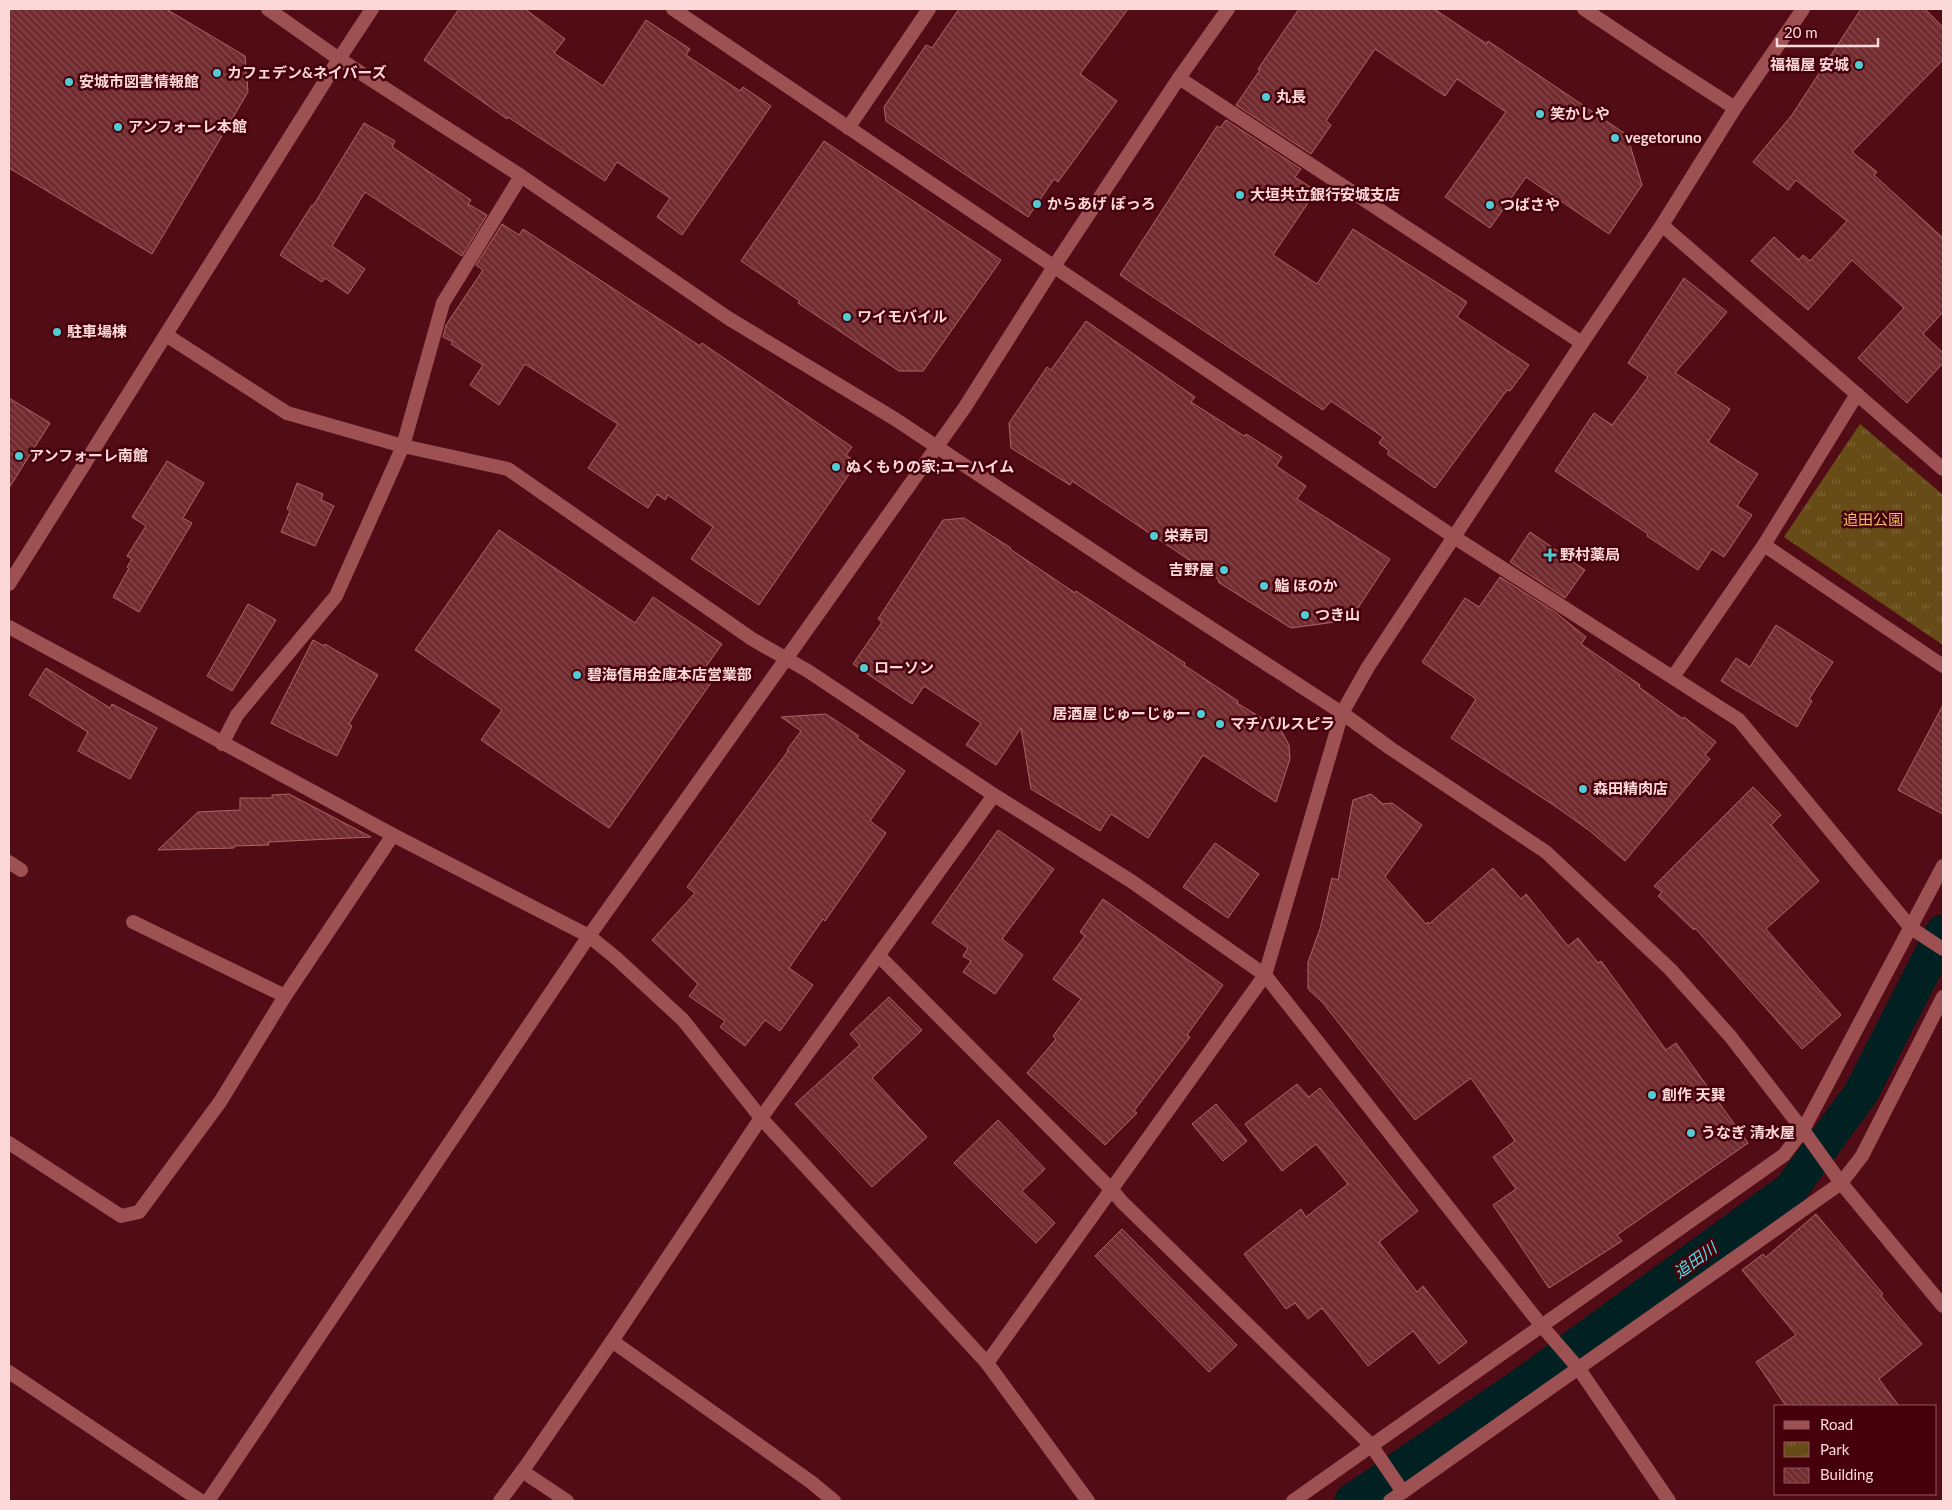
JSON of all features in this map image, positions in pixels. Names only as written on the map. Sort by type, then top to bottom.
[{"type":"street","points":[[268,9],[339,59],[521,176],[728,318],[895,419],[1342,713],[1390,748],[1546,852],[1670,969],[1730,1036],[1803,1130],[1840,1183],[1943,1306]]},
{"type":"street","points":[[9,584],[372,9]]},
{"type":"street","points":[[673,9],[1454,537],[1739,720],[1911,928],[1943,949]]},
{"type":"street","points":[[848,128],[929,9]]},
{"type":"street","points":[[208,1501],[589,936],[965,407],[1054,265],[1179,78],[1228,9]]},
{"type":"street","points":[[1584,9],[1662,62],[1735,108]]},
{"type":"street","points":[[987,1363],[1265,975],[1342,713],[1368,667],[1662,225],[1735,108],[1803,9]]},
{"type":"street","points":[[1179,78],[1582,343]]},
{"type":"street","points":[[222,744],[237,715],[336,596],[403,446],[443,303],[521,176]]},
{"type":"street","points":[[1662,225],[1943,469]]},
{"type":"street","points":[[166,335],[287,413],[403,446],[508,469],[752,639],[786,657],[994,795],[1131,881],[1265,975],[1541,1325],[1579,1369],[1669,1501]]},
{"type":"street","points":[[1673,678],[1764,545],[1857,394]]},
{"type":"street","points":[[1764,545],[1943,666]]},
{"type":"street","points":[[9,627],[222,744],[589,936],[616,958],[682,1020],[761,1118],[987,1363],[1088,1501]]},
{"type":"street","points":[[500,1501],[612,1341],[761,1118],[994,795]]},
{"type":"street","points":[[9,1143],[121,1216],[138,1212],[220,1102],[285,996],[393,835]]},
{"type":"street","points":[[9,862],[21,870]]},
{"type":"street","points":[[1293,1501],[1784,1155],[1803,1130],[1943,866]]},
{"type":"street","points":[[133,922],[285,996]]},
{"type":"street","points":[[879,956],[1122,1202],[1371,1445],[1403,1492]]},
{"type":"street","points":[[1390,1501],[1840,1183],[1862,1156],[1943,997]]},
{"type":"street","points":[[612,1341],[811,1482],[834,1501]]},
{"type":"street","points":[[9,1372],[201,1501]]},
{"type":"street","points":[[522,1471],[567,1501]]},
{"type":"green space","name":"追田公園","points":[[1860,424],[1943,495],[1943,645],[1784,537]]},
{"type":"building","name":"アンフォーレ本館","points":[[9,9],[166,9],[245,56],[248,92],[152,254],[9,168]]},
{"type":"building","points":[[459,9],[525,9],[565,39],[554,53],[603,86],[646,20],[690,49],[686,55],[740,91],[743,87],[771,106],[682,235],[657,217],[670,198],[617,162],[605,181],[508,117],[507,119],[424,60]]},
{"type":"building","points":[[959,9],[1128,9],[1080,74],[1117,101],[1058,182],[1054,179],[1028,217],[886,121],[884,107],[926,45],[932,48]]},
{"type":"building","points":[[1299,9],[1434,9],[1487,44],[1488,41],[1627,135],[1642,185],[1609,234],[1526,177],[1490,228],[1445,197],[1506,112],[1457,79],[1445,96],[1375,49],[1326,121],[1331,125],[1311,154],[1236,105]]},
{"type":"building","points":[[1861,9],[1925,9],[1943,27],[1943,60],[1852,152],[1877,172],[1874,175],[1943,238],[1943,312],[1923,334],[1943,353],[1943,363],[1907,403],[1858,358],[1904,308],[1852,260],[1808,310],[1751,261],[1774,237],[1799,260],[1803,255],[1810,261],[1847,221],[1796,180],[1788,190],[1753,162],[1792,115]]},
{"type":"building","points":[[1226,120],[1301,169],[1295,177],[1316,191],[1273,255],[1317,284],[1353,229],[1467,302],[1457,317],[1529,365],[1510,391],[1507,390],[1435,488],[1387,454],[1389,451],[1379,443],[1383,437],[1331,401],[1323,410],[1120,275],[1217,126],[1220,128]]},
{"type":"building","points":[[364,123],[395,141],[392,147],[471,200],[468,204],[487,215],[462,256],[365,192],[332,246],[365,269],[348,294],[325,278],[322,282],[280,255],[313,206]]},
{"type":"building","points":[[824,141],[1001,260],[923,371],[899,371],[798,303],[800,301],[741,261]]},
{"type":"building","points":[[502,224],[519,235],[523,229],[700,346],[702,343],[852,447],[846,455],[857,463],[759,605],[691,559],[713,527],[668,495],[665,500],[657,494],[648,508],[588,468],[618,424],[525,364],[499,405],[470,385],[483,365],[451,344],[453,342],[443,337],[446,325],[483,270],[476,265]]},
{"type":"building","points":[[1684,278],[1727,312],[1675,373],[1730,409],[1708,442],[1758,474],[1737,506],[1752,515],[1724,557],[1712,549],[1698,570],[1555,471],[1594,413],[1612,425],[1648,377],[1628,363]]},
{"type":"building","points":[[1086,321],[1195,397],[1191,402],[1244,436],[1246,434],[1282,457],[1276,466],[1306,486],[1297,499],[1390,559],[1350,620],[1291,628],[1218,582],[1219,580],[1072,481],[1070,485],[1011,448],[1009,423],[1047,367],[1051,370]]},
{"type":"building","name":"アンフォーレ南館","points":[[9,398],[50,423],[9,488]]},
{"type":"building","points":[[167,461],[204,483],[183,518],[192,523],[139,612],[113,597],[129,568],[127,567],[132,559],[127,556],[146,526],[132,517]]},
{"type":"building","points":[[297,483],[323,494],[321,500],[334,506],[315,546],[281,532],[290,511],[287,509]]},
{"type":"building","points":[[964,518],[1075,593],[1076,591],[1185,663],[1184,665],[1238,701],[1237,703],[1281,730],[1289,745],[1290,759],[1276,802],[1203,755],[1148,838],[1111,814],[1100,831],[1031,789],[1021,728],[996,765],[966,745],[981,723],[924,686],[912,704],[853,664],[882,622],[878,619],[943,520]]},
{"type":"building","points":[[499,530],[635,623],[653,597],[722,644],[702,672],[713,680],[609,828],[481,740],[502,710],[415,650]]},
{"type":"building","points":[[1530,532],[1585,570],[1565,598],[1510,562]]},
{"type":"building","points":[[1500,577],[1555,612],[1586,637],[1581,644],[1716,742],[1705,755],[1710,759],[1625,861],[1590,831],[1555,806],[1451,738],[1476,699],[1422,662],[1465,598],[1479,607]]},
{"type":"building","points":[[248,604],[276,620],[232,691],[207,676]]},
{"type":"building","points":[[1776,625],[1833,662],[1809,699],[1812,701],[1797,727],[1721,681],[1736,658],[1750,667]]},
{"type":"building","points":[[313,640],[324,646],[325,644],[378,675],[349,724],[352,726],[337,756],[271,723]]},
{"type":"building","points":[[46,668],[110,708],[112,704],[157,728],[130,779],[78,751],[88,732],[29,695]]},
{"type":"building","points":[[1943,705],[1943,814],[1898,790]]},
{"type":"building","points":[[826,714],[905,771],[870,821],[886,833],[825,921],[823,919],[789,968],[813,985],[780,1031],[765,1020],[745,1046],[720,1027],[725,1021],[689,996],[698,984],[652,940],[695,893],[687,887],[801,731],[781,717]]},
{"type":"building","points":[[1753,787],[1781,815],[1771,825],[1819,881],[1766,929],[1841,1015],[1802,1049],[1695,928],[1694,930],[1658,896],[1662,892],[1654,886]]},
{"type":"building","points":[[289,794],[371,837],[268,842],[269,845],[234,846],[234,848],[158,850],[198,812],[240,810],[240,798],[272,798],[272,795]]},
{"type":"building","points":[[1371,794],[1383,804],[1392,803],[1422,825],[1385,877],[1426,924],[1428,922],[1429,924],[1493,868],[1521,899],[1526,894],[1568,946],[1578,938],[1598,963],[1601,961],[1666,1050],[1676,1043],[1748,1143],[1617,1235],[1622,1241],[1549,1288],[1493,1205],[1516,1189],[1493,1157],[1515,1141],[1471,1078],[1415,1120],[1323,1003],[1308,989],[1308,962],[1320,929],[1332,878],[1338,880],[1353,800]]},
{"type":"building","points":[[998,830],[1054,869],[1002,939],[1023,955],[995,994],[963,972],[971,961],[963,956],[968,948],[932,923]]},
{"type":"building","points":[[1215,843],[1259,874],[1228,918],[1183,887]]},
{"type":"building","points":[[1103,899],[1223,985],[1187,1035],[1190,1037],[1134,1111],[1137,1113],[1105,1145],[1027,1073],[1056,1039],[1053,1036],[1081,999],[1053,979],[1085,936],[1080,932]]},
{"type":"building","points":[[889,997],[922,1030],[872,1078],[927,1137],[872,1187],[795,1104],[860,1045],[850,1034]]},
{"type":"building","points":[[1297,1084],[1309,1097],[1320,1088],[1418,1211],[1379,1242],[1417,1292],[1423,1286],[1467,1342],[1439,1364],[1413,1331],[1368,1366],[1322,1308],[1308,1319],[1295,1303],[1286,1309],[1244,1254],[1301,1209],[1306,1217],[1348,1184],[1316,1144],[1282,1171],[1245,1124]]},
{"type":"building","points":[[1216,1104],[1247,1141],[1223,1161],[1192,1124]]},
{"type":"building","points":[[998,1120],[1045,1169],[1022,1191],[1055,1223],[1036,1243],[954,1163]]},
{"type":"building","points":[[1816,1214],[1922,1344],[1879,1379],[1898,1405],[1785,1405],[1756,1362],[1796,1335],[1742,1270],[1763,1254],[1766,1257]]},
{"type":"building","points":[[1122,1229],[1237,1345],[1209,1372],[1095,1256]]},
{"type":"waterway","name":"追田川","points":[[1352,1501],[1524,1384],[1791,1189],[1861,1093],[1943,932]]},
{"type":"place","name":"福福屋 安城","points":[[1859,65]]},
{"type":"place","name":"カフェデン&ネイバーズ","points":[[217,73]]},
{"type":"place","name":"安城市図書情報館","points":[[69,82]]},
{"type":"place","name":"丸長","points":[[1266,97]]},
{"type":"place","name":"笑かしや","points":[[1540,114]]},
{"type":"place","name":"アンフォーレ本館","points":[[118,127]]},
{"type":"place","name":"vegetoruno","points":[[1615,138]]},
{"type":"place","name":"大垣共立銀行安城支店","points":[[1240,195]]},
{"type":"place","name":"からあげ ぽっろ","points":[[1037,204]]},
{"type":"place","name":"つばさや","points":[[1490,205]]},
{"type":"place","name":"ワイモバイル","points":[[847,317]]},
{"type":"place","name":"駐車場棟","points":[[57,332]]},
{"type":"place","name":"アンフォーレ南館","points":[[19,456]]},
{"type":"place","name":"ぬくもりの家;ユーハイム","points":[[836,467]]},
{"type":"place","name":"栄寿司","points":[[1154,536]]},
{"type":"place","name":"野村薬局","points":[[1550,555]]},
{"type":"place","name":"吉野屋","points":[[1224,570]]},
{"type":"place","name":"鮨 ほのか","points":[[1264,586]]},
{"type":"place","name":"つき山","points":[[1305,615]]},
{"type":"place","name":"ローソン","points":[[864,668]]},
{"type":"place","name":"碧海信用金庫本店営業部","points":[[577,675]]},
{"type":"place","name":"居酒屋 じゅーじゅー","points":[[1201,714]]},
{"type":"place","name":"マチバルスピラ","points":[[1220,724]]},
{"type":"place","name":"森田精肉店","points":[[1583,789]]},
{"type":"place","name":"創作 天巽","points":[[1652,1095]]},
{"type":"place","name":"うなぎ 清水屋","points":[[1691,1133]]}]
